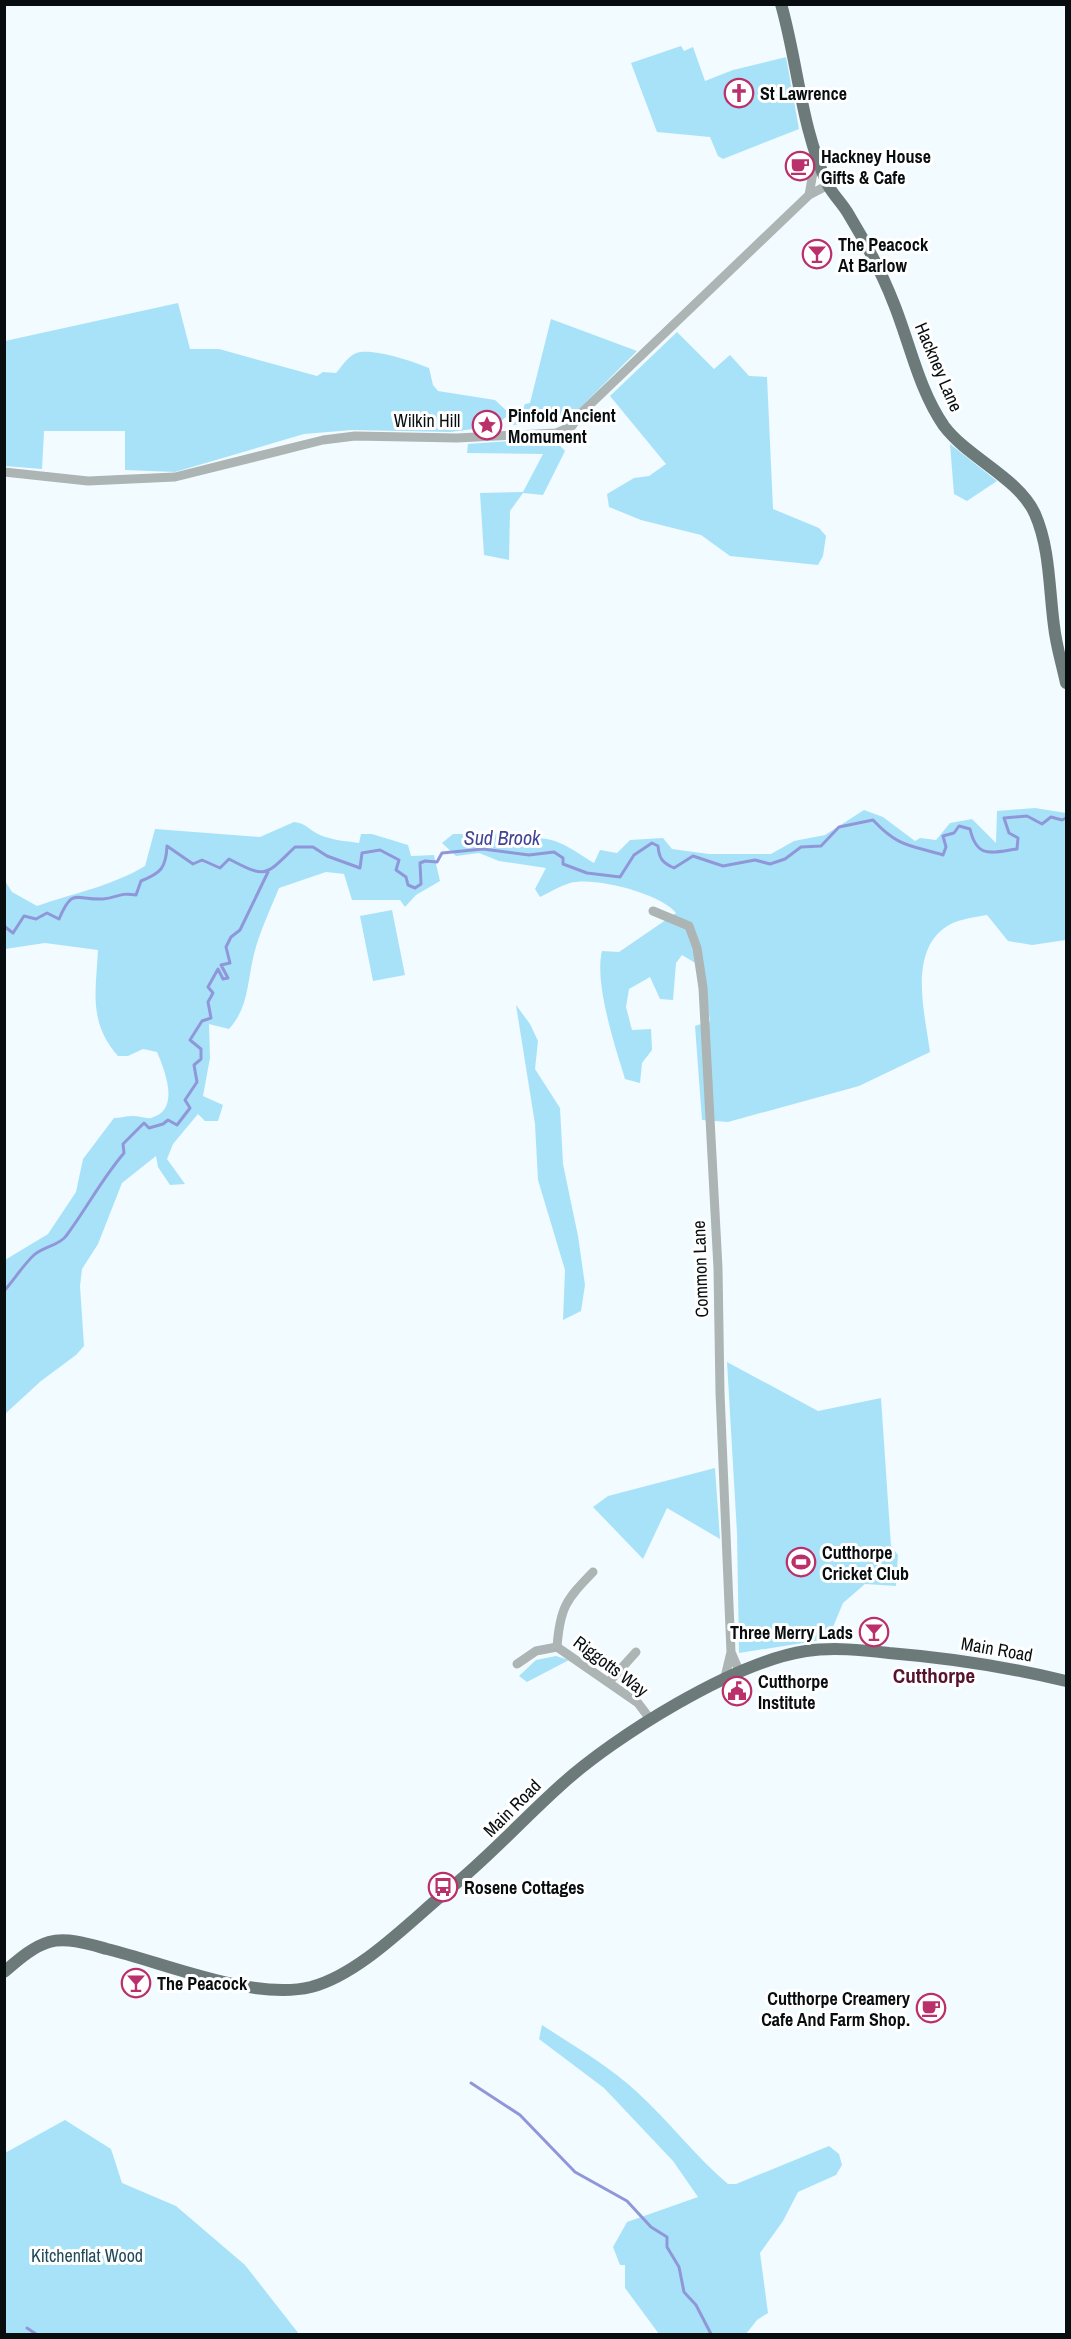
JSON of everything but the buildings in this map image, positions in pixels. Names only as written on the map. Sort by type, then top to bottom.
[{"type":"main road","name":"Hackney Lane","points":[[781,4],[808,129],[828,185],[848,213],[872,256],[894,304],[924,386],[944,425],[965,449],[1017,489],[1034,512],[1048,570],[1054,629],[1066,683]]},
{"type":"main road","name":"Main Road","points":[[4,1972],[34,1948],[62,1940],[114,1951],[254,1988],[285,1990],[309,1987],[333,1980],[376,1950],[486,1859],[562,1784],[597,1755],[650,1719],[773,1658],[807,1651],[837,1649],[997,1665],[1066,1681]]},
{"type":"street","points":[[809,195],[817,153]]},
{"type":"street","name":"Wilkin Hill","points":[[4,472],[88,481],[138,480],[175,477],[323,440],[344,437],[457,438],[556,433],[572,426],[579,415],[809,195],[828,185]]},
{"type":"street","name":"Common Lane","points":[[653,911],[689,926],[697,948],[703,988],[718,1268],[720,1394],[731,1652],[724,1681]]},
{"type":"street","points":[[557,1647],[559,1623],[565,1603],[593,1572]]},
{"type":"street","name":"Riggotts Way","points":[[517,1664],[536,1651],[557,1647],[638,1703],[650,1719]]},
{"type":"street","points":[[609,1682],[636,1652]]},
{"type":"street","name":"Common Lane","points":[[731,1652],[740,1673]]},
{"type":"green space","points":[[681,46],[684,51],[693,47],[705,81],[733,70],[786,57],[799,129],[723,159],[718,156],[710,137],[657,132],[631,63]]},
{"type":"green space","points":[[178,303],[190,349],[219,349],[317,376],[323,372],[336,373],[346,360],[356,353],[386,354],[429,368],[433,385],[438,391],[495,400],[510,414],[493,427],[491,420],[482,420],[481,428],[450,432],[352,430],[304,434],[175,472],[125,470],[125,431],[44,431],[42,469],[5,466],[5,341]]},
{"type":"green space","points":[[551,319],[637,351],[576,412],[571,422],[511,425],[519,419],[525,404],[530,403]]},
{"type":"green space","points":[[677,332],[714,369],[730,355],[749,376],[767,377],[773,509],[819,528],[826,536],[823,556],[818,565],[730,556],[701,535],[641,520],[609,507],[607,494],[634,478],[649,476],[666,464],[610,396]]},
{"type":"green space","points":[[553,438],[565,451],[543,495],[523,493],[510,511],[509,560],[484,555],[480,493],[523,492],[543,454],[467,453],[468,444]]},
{"type":"green space","points":[[950,444],[997,481],[967,501],[954,494]]},
{"type":"green space","points":[[1035,808],[1066,813],[1066,940],[1032,945],[1008,941],[987,915],[953,923],[932,940],[923,970],[923,1004],[930,1052],[859,1086],[728,1122],[702,1120],[695,1026],[710,1021],[702,967],[682,955],[676,963],[673,1000],[660,999],[650,977],[629,989],[626,1007],[632,1030],[651,1029],[652,1050],[642,1063],[640,1083],[625,1079],[607,1015],[601,980],[602,951],[619,952],[676,913],[657,899],[643,893],[595,882],[570,883],[540,897],[535,889],[546,868],[499,861],[479,853],[456,856],[442,843],[453,834],[496,834],[510,846],[534,838],[544,838],[573,850],[594,863],[600,850],[617,853],[630,840],[663,838],[672,849],[709,854],[771,854],[794,841],[825,835],[864,810],[883,817],[915,841],[920,838],[936,840],[950,823],[972,819],[996,843],[997,811]]},
{"type":"green space","points":[[294,822],[334,839],[359,843],[361,834],[372,834],[408,845],[411,856],[434,855],[440,881],[416,895],[405,907],[400,900],[352,900],[344,874],[326,872],[279,888],[256,945],[244,1003],[236,1021],[229,1029],[209,1024],[210,1058],[203,1096],[223,1105],[218,1121],[205,1121],[198,1114],[173,1144],[167,1159],[185,1184],[170,1185],[158,1167],[156,1156],[122,1183],[98,1244],[82,1269],[80,1286],[84,1346],[5,1414],[5,1260],[48,1234],[76,1192],[83,1159],[114,1118],[133,1116],[151,1118],[160,1114],[166,1107],[168,1089],[167,1079],[157,1052],[143,1049],[128,1056],[118,1056],[108,1043],[102,1031],[96,1006],[98,950],[45,943],[5,949],[5,881],[12,892],[37,906],[106,884],[145,866],[155,829],[260,837]]},
{"type":"green space","points":[[392,910],[405,975],[373,981],[360,916]]},
{"type":"green space","points":[[516,1005],[530,1024],[538,1041],[535,1069],[560,1108],[563,1164],[578,1236],[585,1285],[581,1311],[563,1320],[565,1270],[538,1180],[535,1124]]},
{"type":"green space","points":[[727,1362],[818,1411],[881,1398],[891,1546],[898,1555],[896,1586],[865,1584],[843,1603],[828,1639],[739,1653],[737,1533]]},
{"type":"green space","points":[[715,1468],[720,1539],[667,1508],[643,1559],[593,1507],[608,1496]]},
{"type":"green space","points":[[556,1656],[569,1660],[527,1682],[519,1676],[536,1660]]},
{"type":"green space","points":[[542,2025],[626,2083],[649,2103],[704,2162],[728,2184],[736,2184],[829,2146],[839,2154],[842,2165],[836,2175],[798,2192],[783,2221],[760,2253],[768,2313],[757,2320],[746,2334],[659,2334],[625,2288],[625,2265],[620,2265],[613,2247],[627,2222],[698,2197],[673,2161],[604,2088],[539,2039]]},
{"type":"green space","name":"Kitchenflat Wood","points":[[65,2120],[111,2149],[122,2183],[176,2206],[245,2265],[299,2334],[5,2334],[5,2153]]},
{"type":"waterway","name":"Sud Brook","points":[[4,926],[13,933],[24,916],[36,919],[47,913],[59,919],[68,903],[76,897],[103,899],[136,895],[141,881],[158,872],[164,865],[167,846],[193,864],[202,860],[220,868],[229,859],[259,872],[271,869],[295,847],[313,847],[327,856],[360,868],[362,853],[380,850],[399,860],[396,870],[406,877],[408,885],[415,888],[421,884],[420,863],[437,862],[442,853],[483,849],[529,855],[554,852],[563,858],[563,864],[587,873],[620,877],[634,855],[652,843],[658,846],[662,860],[674,868],[693,856],[723,866],[755,860],[770,864],[785,859],[801,847],[821,846],[839,827],[873,820],[897,840],[943,855],[946,847],[943,836],[954,833],[959,826],[970,829],[973,839],[982,850],[993,852],[1017,849],[1018,838],[1009,833],[1004,818],[1027,816],[1042,824],[1051,817],[1062,820],[1066,818]]},
{"type":"waterway","points":[[4,1291],[34,1255],[60,1242],[66,1236],[124,1153],[123,1144],[144,1123],[149,1128],[168,1120],[177,1125],[190,1108],[185,1100],[197,1082],[194,1065],[201,1059],[201,1049],[190,1040],[202,1021],[211,1018],[208,1002],[213,993],[208,987],[218,969],[223,979],[228,978],[221,965],[230,963],[226,947],[231,937],[240,930],[268,872]]},
{"type":"waterway","points":[[471,2083],[520,2115],[575,2172],[627,2201],[651,2227],[667,2237],[667,2247],[679,2267],[684,2292],[696,2305],[711,2334]]},
{"type":"waterway","points":[[27,2328],[36,2334]]},
{"type":"place","name":"St Lawrence","points":[[739,93]]},
{"type":"place","name":"Hackney House Gifts & Cafe","points":[[800,166]]},
{"type":"place","name":"The Peacock At Barlow","points":[[817,254]]},
{"type":"place","name":"Pinfold Ancient Momument","points":[[487,425]]},
{"type":"place","name":"Cutthorpe Cricket Club","points":[[801,1562]]},
{"type":"place","name":"Three Merry Lads","points":[[874,1632]]},
{"type":"place","name":"Cutthorpe Institute","points":[[737,1691]]},
{"type":"place","name":"Rosene Cottages","points":[[443,1887]]},
{"type":"place","name":"The Peacock","points":[[136,1983]]},
{"type":"place","name":"Cutthorpe Creamery Cafe And Farm Shop.","points":[[931,2008]]},
{"type":"district","name":"Cutthorpe","points":[[934,1675]]}]
